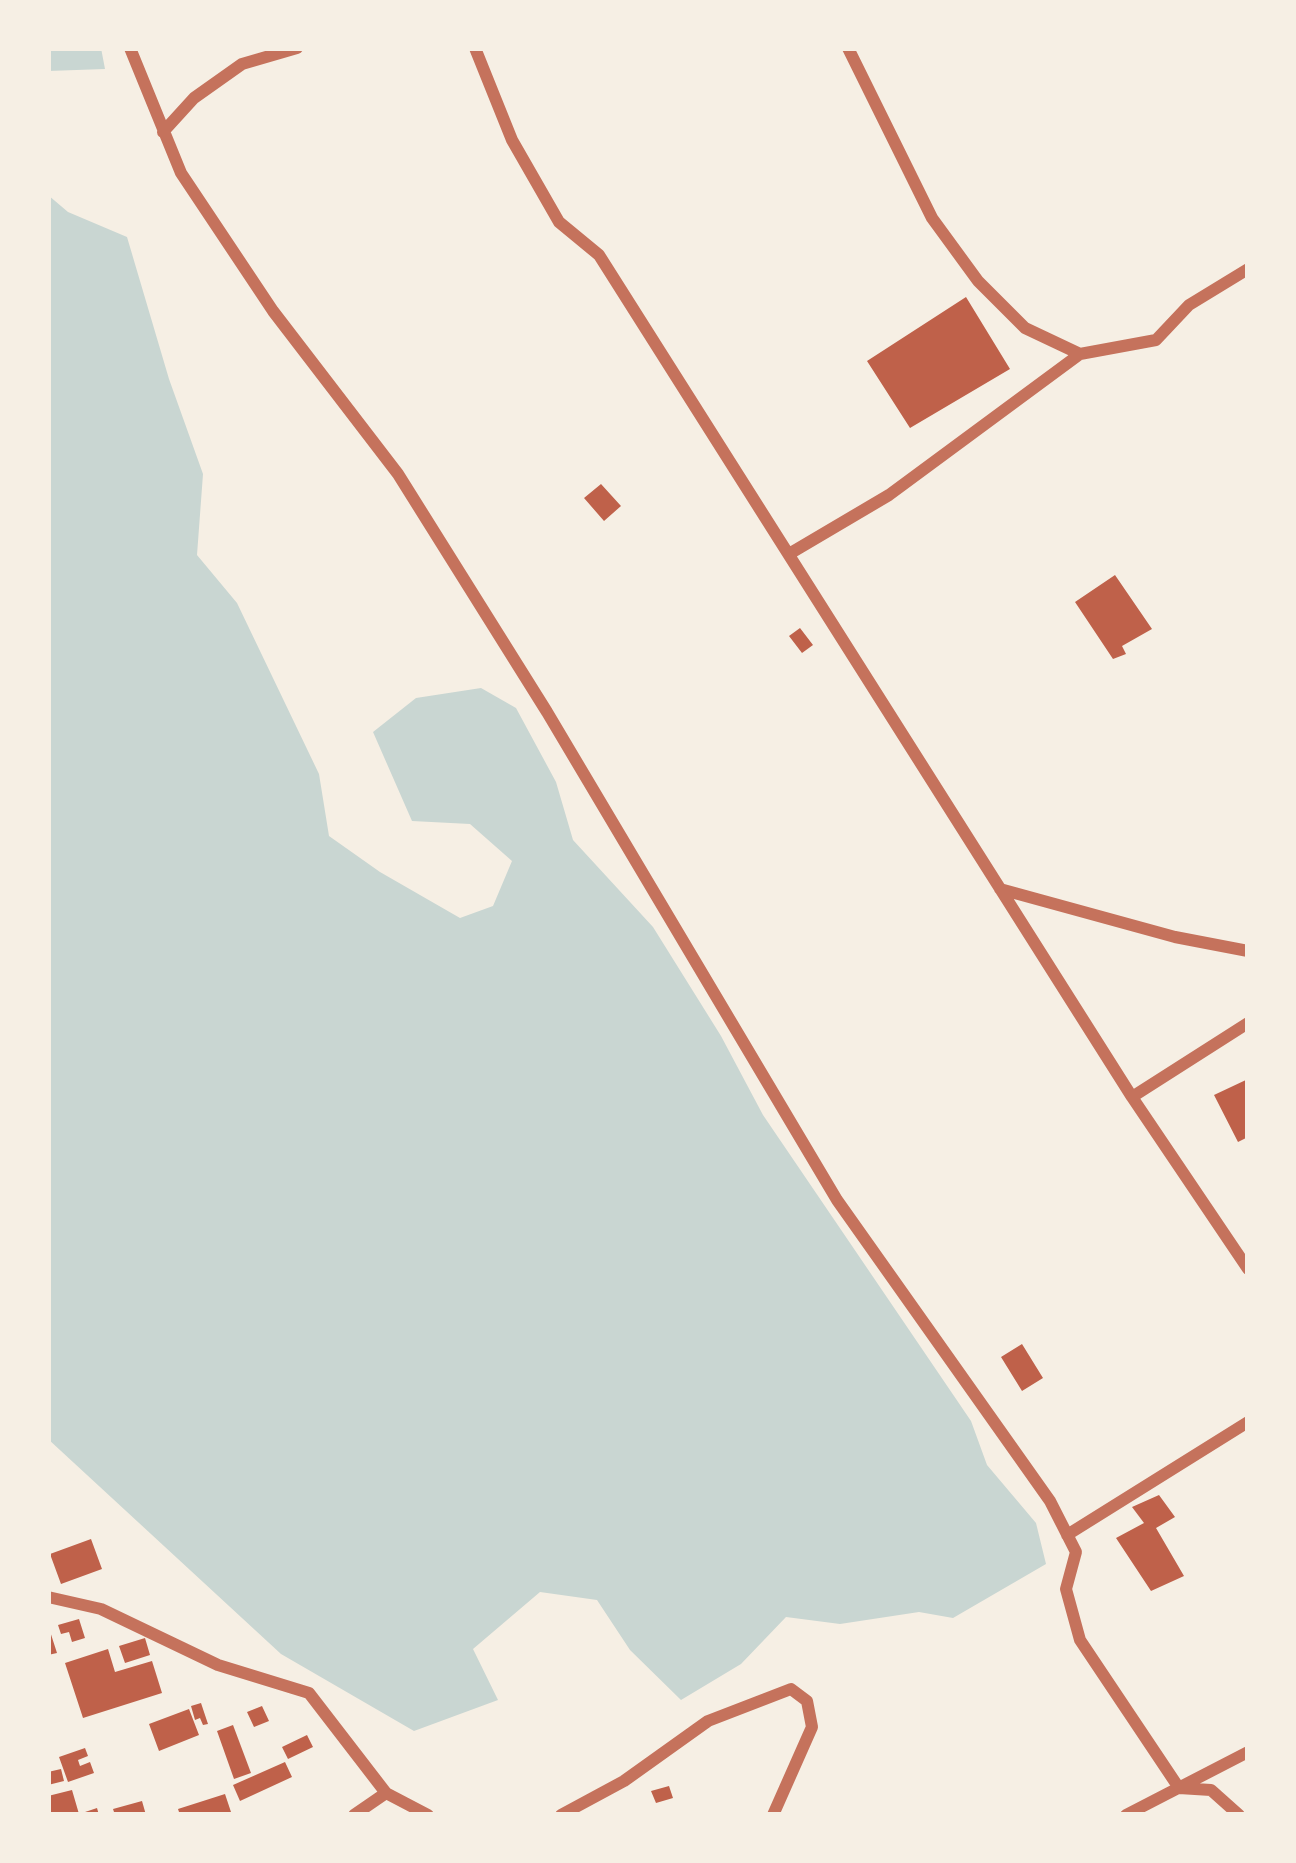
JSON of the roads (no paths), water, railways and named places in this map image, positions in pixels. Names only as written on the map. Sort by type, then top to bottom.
[{"type":"street","points":[[130,48],[181,173],[273,310],[398,474],[559,732],[837,1200],[1050,1501],[1076,1552],[1066,1589],[1080,1640],[1179,1788]]},
{"type":"street","points":[[164,132],[194,98],[242,64],[297,48]]},
{"type":"street","points":[[475,48],[512,140],[559,222],[599,255],[1132,1097],[1248,1269]]},
{"type":"street","points":[[848,48],[932,218],[978,281],[1024,328],[1080,354]]},
{"type":"street","points":[[789,554],[889,496],[1080,354],[1156,340],[1189,304],[1248,269]]},
{"type":"street","points":[[1000,889],[1174,937],[1248,951]]},
{"type":"street","points":[[1132,1097],[1248,1022]]},
{"type":"street","points":[[1067,1535],[1248,1422]]},
{"type":"street","points":[[48,1598],[100,1609],[218,1665],[309,1693],[386,1793],[428,1815]]},
{"type":"street","points":[[561,1815],[624,1781],[708,1721],[790,1689],[807,1700],[812,1727],[773,1815]]},
{"type":"street","points":[[1126,1815],[1248,1752]]},
{"type":"street","points":[[1179,1788],[1211,1790],[1239,1815]]},
{"type":"street","points":[[354,1815],[386,1793]]}]
